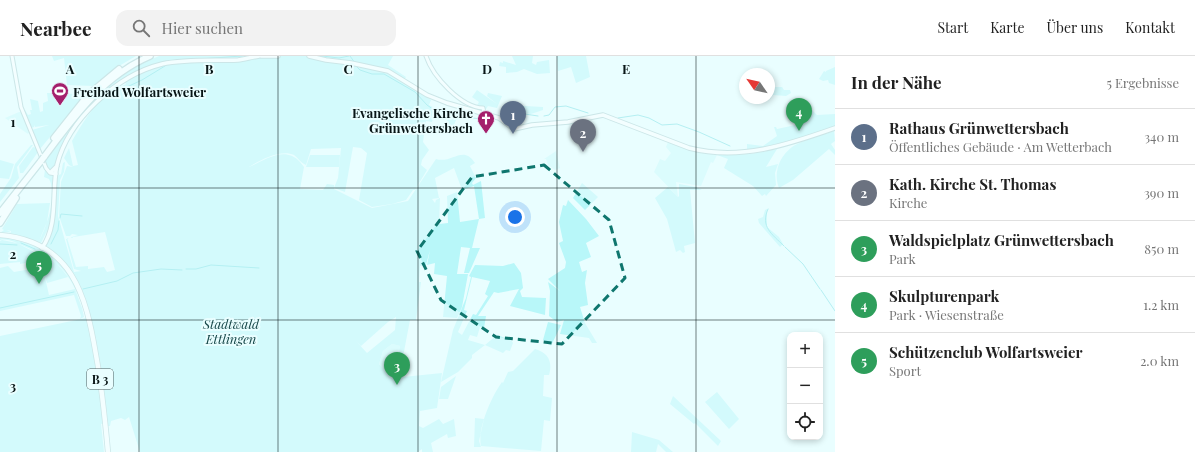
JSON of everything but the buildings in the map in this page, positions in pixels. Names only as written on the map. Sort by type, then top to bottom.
[{"type":"highway","points":[[0,213],[30,174],[70,116],[103,81],[119,69],[141,56]]},
{"type":"highway","points":[[0,207],[80,110],[98,91],[127,68],[150,56]]},
{"type":"highway","points":[[0,223],[30,174]]},
{"type":"main road","points":[[42,246],[47,236],[53,216],[58,165],[69,136],[96,102],[108,91],[144,71],[163,64],[240,60],[260,56],[278,56]]},
{"type":"main road","points":[[309,56],[353,63],[388,71],[444,102],[484,112],[500,118],[510,128],[516,129],[532,125],[568,122],[591,117],[608,116],[688,147],[702,150],[735,153],[756,152],[783,146],[835,127]]},
{"type":"main road","points":[[52,172],[58,165]]},
{"type":"main road","name":"B 3","points":[[0,235],[20,238],[42,246],[66,269],[81,291],[89,317],[98,369],[108,452]]},
{"type":"street","points":[[12,56],[21,107],[47,170],[50,173],[56,174]]},
{"type":"street","points":[[426,56],[431,67],[444,86],[475,108],[483,108],[484,112]]},
{"type":"street","points":[[47,170],[56,174]]},
{"type":"highlighted area","points":[[544,165],[609,220],[625,278],[562,344],[496,337],[441,300],[417,251],[472,177]]},
{"type":"shaded area","points":[[21,112],[30,131],[28,134],[5,118]]},
{"type":"shaded area","points":[[668,142],[717,155],[713,163],[711,162],[701,186],[676,182],[678,197],[654,172],[660,159],[665,161],[671,153],[666,147]]},
{"type":"shaded area","points":[[556,151],[560,168],[555,170],[548,165],[546,159],[544,159]]},
{"type":"shaded area","points":[[392,344],[400,346],[393,377],[391,378],[379,364],[383,351]]},
{"type":"green space","points":[[52,56],[136,56],[114,69],[93,86],[67,85],[64,58],[54,61]]},
{"type":"green space","name":"Stadtwald Ettlingen","points":[[159,56],[393,56],[388,65],[406,77],[403,81],[431,100],[429,105],[436,109],[462,114],[461,119],[456,120],[454,125],[447,125],[447,119],[433,118],[432,122],[426,121],[423,142],[429,150],[422,160],[421,165],[427,170],[415,190],[413,190],[406,200],[372,207],[359,200],[367,153],[361,148],[353,147],[345,192],[334,188],[372,208],[408,201],[436,159],[442,160],[466,155],[475,163],[470,166],[476,178],[472,183],[473,185],[481,181],[485,218],[479,219],[472,248],[480,248],[469,273],[464,273],[470,248],[461,247],[457,274],[468,274],[462,307],[457,318],[443,317],[447,276],[434,274],[435,263],[427,265],[430,250],[426,265],[420,266],[419,282],[421,282],[416,320],[410,320],[402,362],[398,363],[395,372],[403,377],[442,373],[437,408],[420,411],[419,426],[423,428],[439,419],[443,424],[454,419],[456,436],[448,438],[447,434],[431,443],[433,452],[422,452],[422,449],[418,452],[140,452],[129,417],[125,420],[121,418],[111,421],[110,426],[107,426],[106,422],[101,424],[104,452],[0,452],[0,336],[86,318],[84,310],[90,317],[80,288],[46,246],[50,229],[57,176],[61,174],[63,163],[65,162],[64,172],[60,180],[58,216],[74,272],[81,271],[74,269],[66,239],[76,267],[88,266],[88,269],[104,267],[107,272],[115,270],[105,232],[71,237],[78,235],[72,234],[70,236],[66,236],[59,216],[61,182],[67,166],[73,167],[69,165],[64,158],[69,148],[73,166],[78,165],[72,141],[88,115],[98,103],[109,93],[126,84],[124,81],[105,91],[104,90],[128,70]],"holes":[[[341,148],[338,178],[334,188],[334,185],[327,184],[323,190],[300,189],[304,167],[296,158],[292,156],[281,154],[270,157],[249,167],[271,156],[283,153],[294,155],[306,165],[311,149]],[[454,168],[462,190],[474,186],[479,219],[460,222],[457,192],[447,196],[448,223],[439,224],[440,198],[436,200],[435,203],[432,199],[439,198],[435,178]],[[396,317],[395,330],[367,353],[356,341],[361,346],[388,322]],[[392,344],[400,346],[393,377],[391,378],[379,364],[383,351]]]},
{"type":"green space","points":[[512,56],[533,56],[532,63],[536,65],[537,62],[549,60],[550,73],[537,74],[524,69],[517,72],[506,73],[506,67],[499,66],[500,62],[503,63],[503,61],[516,65]]},
{"type":"green space","points":[[557,56],[586,56],[590,77],[576,83],[571,67],[558,71]]},
{"type":"green space","points":[[835,67],[835,85],[829,83],[828,80],[823,81],[819,79],[824,71],[826,72]]},
{"type":"green space","points":[[775,87],[782,87],[784,90],[790,90],[791,93],[786,96],[775,95]]},
{"type":"green space","points":[[80,90],[88,91],[40,149],[32,130],[49,125],[35,127],[34,125],[34,127],[31,128],[23,111],[25,110],[28,115],[31,114],[30,110],[32,110],[30,99],[38,101],[40,112],[43,111],[43,103],[48,101],[47,93],[79,94]]},
{"type":"green space","points":[[477,90],[497,104],[487,96],[488,93],[502,96],[497,108],[488,106],[486,109],[476,107],[479,102],[472,97]]},
{"type":"green space","points":[[95,98],[96,99],[74,128],[54,169],[50,170],[44,162]]},
{"type":"green space","points":[[507,105],[543,107],[543,110],[531,114],[515,112],[514,109],[506,108]]},
{"type":"green space","points":[[812,110],[817,115],[835,114],[835,126],[803,138],[747,151],[747,144],[763,146],[777,136],[774,127],[777,129],[800,124],[805,117],[804,112]]},
{"type":"green space","points":[[834,131],[835,141],[831,144],[835,150],[835,155],[829,149],[793,180],[779,188],[777,182],[778,166],[787,151],[801,143]]},
{"type":"green space","points":[[31,145],[33,145],[17,167],[19,178],[0,202],[0,194],[11,178],[15,164]]},
{"type":"green space","points":[[33,147],[37,148],[38,152],[23,173],[20,173],[19,166]]},
{"type":"green space","points":[[777,149],[766,167],[778,164],[775,173],[776,185],[766,196],[765,194],[762,196],[753,186],[724,168],[728,159],[717,155],[751,154]]},
{"type":"green space","points":[[310,155],[340,155],[339,167],[306,167]]},
{"type":"green space","points":[[0,160],[14,164],[9,179],[0,178]]},
{"type":"green space","points":[[45,170],[53,175],[54,179],[51,223],[41,243],[0,234],[11,233],[0,233],[4,230],[2,229],[17,204],[50,203],[47,221],[52,202],[52,193],[49,179],[44,177]]},
{"type":"green space","points":[[582,183],[598,197],[585,210],[573,198]]},
{"type":"green space","points":[[679,184],[696,187],[702,190],[690,190],[695,243],[684,246],[685,252],[683,253],[680,250],[676,252],[667,219],[655,198],[668,187],[678,197]]},
{"type":"green space","points":[[568,200],[586,219],[599,236],[586,243],[591,257],[579,262],[582,272],[587,270],[585,283],[588,305],[580,307],[585,323],[597,343],[592,343],[589,338],[560,334],[564,320],[557,322],[549,316],[550,291],[548,282],[560,291],[548,279],[565,268],[566,262],[559,243],[563,241],[559,222],[563,205],[566,206]]},
{"type":"green space","points":[[767,209],[767,227],[779,237],[783,244],[780,247],[759,223],[758,219],[763,217],[765,210]]},
{"type":"green space","points":[[0,236],[20,240],[37,247],[57,260],[76,284],[83,306],[67,275],[55,262],[15,242],[0,240]]},
{"type":"green space","points":[[2,240],[17,243],[40,255],[42,258],[44,256],[48,257],[58,265],[68,277],[47,283],[44,273],[49,295],[75,289],[84,317],[80,319],[81,316],[74,295],[0,311],[0,268],[8,266],[14,272],[31,269],[28,268],[26,263],[20,264],[20,262],[0,264],[0,241]]},
{"type":"green space","points":[[514,263],[521,273],[523,288],[520,291],[522,297],[546,298],[545,315],[510,306],[519,289],[498,293],[494,292],[478,316],[486,316],[484,328],[480,327],[477,337],[470,335],[468,340],[485,345],[472,355],[472,358],[458,372],[441,382],[453,330],[466,298],[471,277],[469,276],[475,265],[503,266]],"holes":[[[472,277],[490,281],[485,294],[488,296],[476,315],[473,314],[462,335],[458,332],[467,311],[464,310]]]},
{"type":"green space","points":[[548,322],[561,325],[551,346],[543,340]]},
{"type":"green space","points":[[497,335],[511,340],[513,343],[510,351],[506,350],[503,353],[485,345]]},
{"type":"green space","points":[[535,349],[546,355],[550,362],[549,375],[544,375],[543,396],[552,398],[550,421],[544,420],[541,451],[481,446],[480,439],[483,422],[494,395],[502,382],[503,383],[508,372],[513,371]]},
{"type":"green space","points":[[456,376],[448,399],[439,399],[441,387]]},
{"type":"green space","points":[[717,392],[739,419],[729,429],[705,402]]},
{"type":"green space","points":[[673,396],[721,441],[718,446],[695,423],[694,424],[670,404]]},
{"type":"green space","points":[[475,418],[484,419],[479,441],[481,447],[474,447]]},
{"type":"green space","points":[[632,432],[659,440],[673,452],[666,452],[658,444],[656,452],[631,452]]},
{"type":"waterway","points":[[199,59],[242,56]]},
{"type":"waterway","points":[[322,56],[339,58],[349,56]]},
{"type":"waterway","points":[[350,56],[355,63]]},
{"type":"waterway","points":[[176,60],[194,59]]},
{"type":"waterway","points":[[103,98],[142,80],[165,66]]},
{"type":"waterway","points":[[356,66],[360,70],[372,74],[384,74],[415,92],[434,110],[465,115]]},
{"type":"waterway","points":[[544,116],[549,115],[555,107],[566,106],[588,113]]},
{"type":"waterway","points":[[506,116],[518,113],[538,116]]},
{"type":"waterway","points":[[618,118],[638,115],[649,118],[662,125],[677,124],[730,146]]},
{"type":"waterway","points":[[473,118],[480,119]]},
{"type":"waterway","points":[[768,209],[765,221],[768,230],[784,246]]},
{"type":"waterway","points":[[60,218],[61,214],[82,216]]},
{"type":"waterway","points":[[51,244],[58,230],[59,221]]},
{"type":"waterway","points":[[21,243],[35,249]]},
{"type":"waterway","points":[[0,244],[17,245]]},
{"type":"waterway","points":[[785,247],[803,264],[820,289]]},
{"type":"waterway","points":[[186,269],[196,269],[211,265],[259,268]]},
{"type":"waterway","points":[[83,289],[117,281],[133,273],[161,269],[182,270]]},
{"type":"waterway","points":[[821,290],[835,311]]},
{"type":"waterway","points":[[0,308],[74,292]]},
{"type":"place","name":"Freibad Wolfartsweier","points":[[60,106]]},
{"type":"place","name":"Skulpturenpark","points":[[799,131]]},
{"type":"place","name":"Evangelische Kirche Grünwettersbach","points":[[486,134]]},
{"type":"place","name":"Rathaus Grünwettersbach","points":[[513,134]]},
{"type":"place","name":"Kath. Kirche St. Thomas","points":[[583,152]]},
{"type":"place","name":"Schützenclub Wolfartsweier","points":[[39,284]]},
{"type":"place","name":"Waldspielplatz Grünwettersbach","points":[[397,385]]}]
